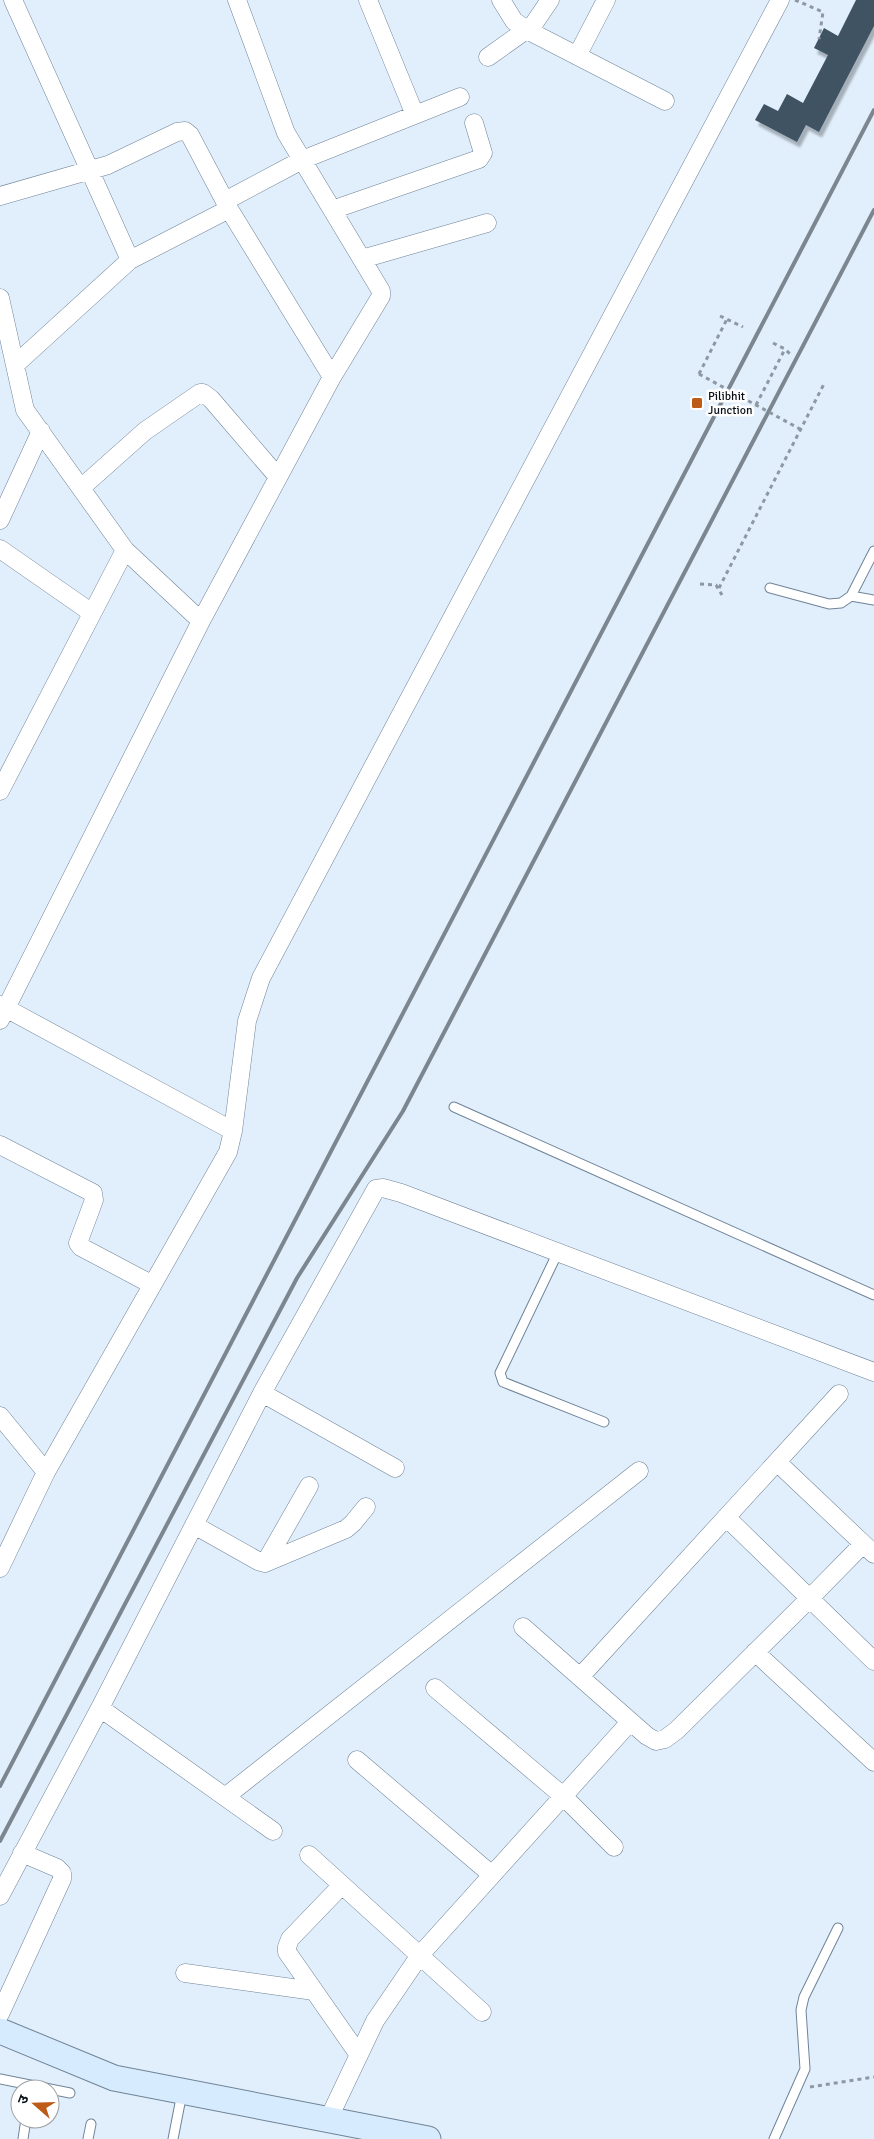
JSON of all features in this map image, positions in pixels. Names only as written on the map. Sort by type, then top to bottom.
[{"type":"street","points":[[13,0],[130,260]]},
{"type":"street","points":[[233,1131],[2,1011],[201,621],[332,377],[381,296],[381,291],[286,133],[237,0]]},
{"type":"street","points":[[368,0],[415,115]]},
{"type":"street","points":[[501,0],[514,21],[527,30],[665,101]]},
{"type":"street","points":[[488,57],[527,30],[539,19],[550,0]]},
{"type":"street","points":[[577,56],[606,0]]},
{"type":"street","points":[[0,1568],[46,1472],[151,1284],[228,1152],[233,1131],[247,1021],[261,978],[780,0]]},
{"type":"street","points":[[16,364],[130,260],[302,160],[460,97]]},
{"type":"street","points":[[332,210],[479,158],[483,154],[474,123]]},
{"type":"street","points":[[0,196],[115,163],[177,132],[184,131],[190,134],[227,205],[332,377]]},
{"type":"street","points":[[362,259],[487,222]]},
{"type":"street","points":[[0,298],[26,410],[125,550],[201,621]]},
{"type":"street","points":[[81,488],[145,431],[200,393],[212,399],[278,477]]},
{"type":"street","points":[[0,520],[41,431]]},
{"type":"street","points":[[0,549],[92,613]]},
{"type":"street","points":[[0,791],[125,550]]},
{"type":"street","points":[[0,1145],[93,1193],[94,1200],[78,1243],[81,1247],[151,1284]]},
{"type":"street","points":[[0,1896],[100,1708],[262,1393],[376,1189],[384,1188],[401,1193],[874,1372]]},
{"type":"street","points":[[262,1393],[395,1468]]},
{"type":"street","points":[[580,1677],[839,1394]]},
{"type":"street","points":[[0,1416],[46,1472]]},
{"type":"street","points":[[523,1626],[647,1736],[656,1742],[665,1739],[809,1599],[868,1549],[777,1462]]},
{"type":"street","points":[[225,1797],[639,1471]]},
{"type":"street","points":[[265,1563],[309,1486]]},
{"type":"street","points":[[194,1525],[258,1561],[265,1563],[346,1529],[366,1507]]},
{"type":"street","points":[[726,1517],[874,1661]]},
{"type":"street","points":[[755,1652],[874,1762]]},
{"type":"street","points":[[435,1688],[563,1796],[614,1847]]},
{"type":"street","points":[[100,1708],[273,1831]]},
{"type":"street","points":[[328,2120],[386,2004],[420,1956],[630,1722]]},
{"type":"street","points":[[357,1760],[492,1875]]},
{"type":"street","points":[[0,2014],[62,1879],[62,1873],[57,1868],[22,1853]]},
{"type":"street","points":[[309,1855],[482,2012]]},
{"type":"street","points":[[342,1885],[290,1939],[287,1952],[360,2054]]},
{"type":"street","points":[[185,1974],[314,1991]]},
{"type":"street","points":[[0,2032],[114,2078],[428,2139]]},
{"type":"lane","points":[[770,588],[829,604],[841,603],[851,596],[874,551]]},
{"type":"lane","points":[[851,596],[874,600]]},
{"type":"lane","points":[[454,1107],[874,1295]]},
{"type":"lane","points":[[558,1252],[500,1373],[500,1378],[503,1382],[604,1422]]},
{"type":"lane","points":[[774,2139],[805,2069],[801,2010],[804,1997],[838,1928]]},
{"type":"lane","points":[[60,2091],[70,2093]]},
{"type":"lane","points":[[173,2139],[182,2091]]},
{"type":"lane","points":[[88,2139],[91,2124]]},
{"type":"path","points":[[794,0],[823,12],[819,38]]},
{"type":"path","points":[[720,316],[743,327]]},
{"type":"path","points":[[727,319],[699,374],[800,428]]},
{"type":"path","points":[[773,343],[786,349],[791,355]]},
{"type":"path","points":[[756,405],[786,349]]},
{"type":"path","points":[[719,588],[825,382]]},
{"type":"path","points":[[700,584],[716,585],[722,595]]},
{"type":"path","points":[[797,2089],[874,2077]]},
{"type":"building","points":[[856,0],[874,0],[874,26],[819,132],[806,125],[797,142],[755,120],[764,104],[778,111],[787,94],[803,103],[828,55],[814,48],[824,28],[838,36]]},
{"type":"railway","points":[[0,1786],[874,110]]},
{"type":"railway","points":[[0,1841],[297,1278],[403,1111],[874,210]]},
{"type":"place","name":"Pilibhit Junction","points":[[697,403]]}]
